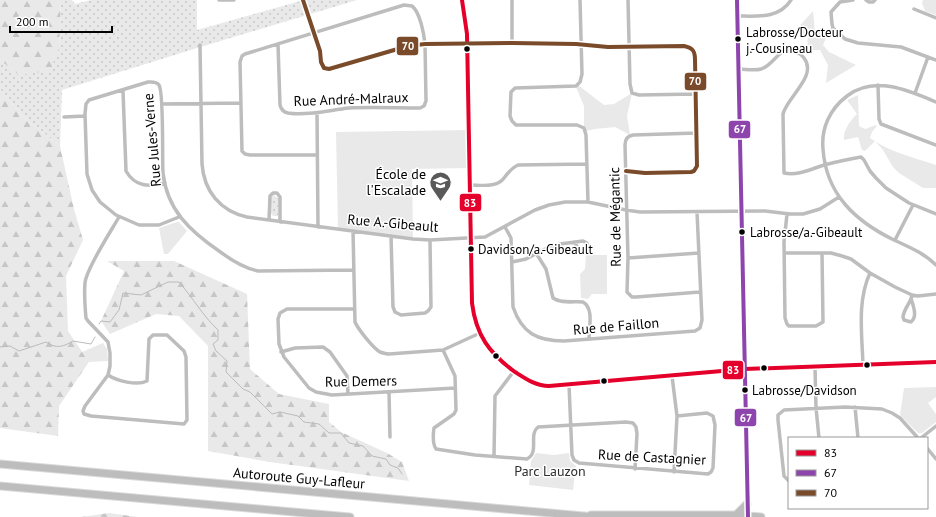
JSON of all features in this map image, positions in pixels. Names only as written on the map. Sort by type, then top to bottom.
[{"type":"highway","name":"Autoroute Guy-Lafleur","points":[[0,464],[595,517]]},
{"type":"highway","points":[[0,486],[350,517]]},
{"type":"highway","points":[[736,515],[747,504]]},
{"type":"highway","points":[[576,515],[736,515],[761,517]]},
{"type":"street","points":[[219,0],[234,0]]},
{"type":"street","points":[[303,0],[320,52],[321,62],[324,68],[329,69],[408,46],[425,44],[512,43],[608,47],[684,46],[692,48],[695,54],[698,163],[696,169],[691,172],[645,173],[626,171]]},
{"type":"street","points":[[462,0],[467,43],[472,303],[474,317],[480,333],[495,356],[530,381],[539,385],[549,386],[745,369],[936,362]]},
{"type":"street","points":[[512,0],[512,43]]},
{"type":"street","points":[[580,0],[582,78],[578,85],[515,88],[511,92],[510,116],[514,123],[519,125],[577,125],[584,128],[586,135],[588,202]]},
{"type":"street","points":[[628,0],[630,84],[632,93],[638,96],[696,94]]},
{"type":"street","points":[[737,0],[748,516]]},
{"type":"street","points":[[737,16],[765,16],[778,13],[791,0]]},
{"type":"street","points":[[853,0],[840,2],[831,12],[833,28],[845,39],[858,43],[901,47],[936,60]]},
{"type":"street","points":[[866,0],[873,2],[875,0]]},
{"type":"street","points":[[317,155],[250,155],[245,154],[242,151],[240,62],[242,56],[404,5],[410,5],[416,10],[425,44]]},
{"type":"street","points":[[914,9],[936,18]]},
{"type":"street","name":"Rue André-Malraux","points":[[278,44],[281,109],[284,112],[289,113],[317,113],[349,108],[422,107],[426,104],[425,44]]},
{"type":"street","name":"Rue A.-Gibeault","points":[[200,45],[203,171],[206,183],[211,194],[219,203],[234,213],[247,217],[416,239],[471,239],[488,236],[529,213],[549,204],[565,202],[588,202],[626,210],[648,212],[765,211],[787,214],[803,214],[812,212],[839,197]]},
{"type":"street","points":[[738,69],[761,69],[784,51],[790,51],[802,55],[807,63],[807,74],[805,79],[786,106],[783,114],[784,173],[794,174],[861,157],[882,184],[913,205],[936,214]]},
{"type":"street","points":[[915,93],[928,57]]},
{"type":"street","name":"Rue Jules-Verne","points":[[179,217],[163,224],[151,226],[139,225],[119,216],[100,202],[89,183],[87,174],[85,116],[86,104],[89,100],[148,82],[155,82],[160,86],[162,104],[163,167],[165,184],[172,203],[179,217],[190,229],[204,241],[237,263],[254,270],[262,271],[354,270]]},
{"type":"street","points":[[878,85],[879,119],[881,124],[936,145]]},
{"type":"street","points":[[936,102],[915,93],[888,85],[860,88],[842,99],[831,113],[826,124],[822,141],[830,180],[839,197],[850,211],[895,240],[926,256],[936,265]]},
{"type":"street","points":[[123,90],[126,171],[133,179],[143,185],[152,186],[165,184]]},
{"type":"street","points":[[162,104],[240,103]]},
{"type":"street","points":[[317,113],[318,227]]},
{"type":"street","points":[[64,116],[85,116]]},
{"type":"street","name":"Rue de Mégantic","points":[[697,133],[630,135],[625,142],[628,258],[627,292],[632,297],[700,292]]},
{"type":"street","points":[[470,185],[497,184],[504,179],[511,169],[518,165],[587,164]]},
{"type":"street","points":[[269,220],[270,196],[273,193],[277,193],[280,197],[280,222]]},
{"type":"street","points":[[895,240],[913,205]]},
{"type":"street","name":"Rue de Faillon","points":[[505,227],[511,238],[513,307],[519,321],[527,331],[539,338],[554,341],[589,339],[698,330],[702,325],[697,212]]},
{"type":"street","points":[[787,214],[784,242],[785,321],[789,326],[819,325],[823,322],[822,253]]},
{"type":"street","points":[[108,375],[114,379],[131,382],[143,383],[147,381],[149,339],[153,335],[167,335],[184,352],[186,357],[187,420],[184,424],[170,423],[91,416],[84,414],[83,411],[85,406],[108,375],[110,366],[108,342],[86,318],[85,283],[100,250],[119,216]]},
{"type":"street","points":[[353,231],[355,322],[379,352],[389,354],[443,350],[480,333]]},
{"type":"street","points":[[391,236],[393,306],[395,312],[401,315],[424,313],[431,307],[430,240]]},
{"type":"street","points":[[512,262],[526,259],[536,253],[560,244],[574,242]]},
{"type":"street","points":[[536,253],[546,269],[553,298],[557,301],[564,302],[583,302],[588,306],[590,313],[589,339]]},
{"type":"street","points":[[628,258],[699,253]]},
{"type":"street","points":[[784,253],[831,253],[851,259],[870,273],[912,297],[936,294]]},
{"type":"street","points":[[864,365],[861,309],[864,286],[870,273]]},
{"type":"street","points":[[912,297],[915,316],[911,322],[904,320],[903,317],[904,309],[912,297]]},
{"type":"street","name":"Rue Demers","points":[[354,309],[282,311],[278,319],[279,344],[281,352],[309,388],[324,394],[455,388]]},
{"type":"street","points":[[281,352],[295,348],[323,347],[330,352],[347,376],[348,394]]},
{"type":"street","points":[[443,350],[454,374],[456,410],[454,414],[434,428],[433,436],[436,449],[443,451],[528,459],[534,450],[533,434],[536,428],[542,426],[571,424],[633,423],[636,427],[637,434],[635,469]]},
{"type":"street","points":[[815,367],[816,408],[819,437]]},
{"type":"street","points":[[494,456],[495,396],[514,370]]},
{"type":"street","points":[[672,376],[677,416],[674,472]]},
{"type":"street","name":"Rue de Castagnier","points":[[569,385],[572,455],[576,462],[579,463],[635,469],[708,474],[713,468],[715,433],[715,420],[713,416],[707,414],[677,416]]},
{"type":"street","points":[[389,392],[390,437]]},
{"type":"street","points":[[855,407],[858,437]]},
{"type":"street","points":[[788,480],[785,478],[784,473],[778,415],[787,409],[855,407],[874,408],[892,413],[902,420],[918,437]]},
{"type":"street","points":[[920,437],[936,426]]},
{"type":"street","points":[[928,449],[936,459]]},
{"type":"green space","points":[[0,0],[61,0],[59,48],[50,71],[19,75],[0,60]]},
{"type":"green space","points":[[61,0],[72,0],[75,4],[91,0],[197,0],[197,30],[304,0],[357,0],[62,90],[60,146],[21,115],[0,89],[0,60],[19,75],[59,48]]},
{"type":"green space","points":[[923,0],[936,0],[936,15],[925,11],[922,3]]},
{"type":"green space","points":[[813,11],[815,32],[829,32],[823,45],[829,52],[856,65],[826,83],[828,65],[820,50],[807,50],[808,35],[795,31]]},
{"type":"green space","points":[[578,85],[604,105],[614,104],[632,93],[627,116],[630,135],[615,127],[586,131],[584,128],[584,106],[576,87]]},
{"type":"green space","points":[[0,89],[21,115],[60,146],[74,209],[83,240],[66,276],[68,331],[89,362],[59,406],[58,436],[0,428]]},
{"type":"green space","points":[[858,95],[859,126],[865,129],[876,125],[877,126],[872,132],[870,138],[875,141],[865,151],[862,150],[858,137],[844,140],[848,126],[857,114],[847,100]]},
{"type":"green space","points":[[469,130],[470,168],[412,169],[413,239],[338,229],[336,132]]},
{"type":"green space","points":[[876,142],[902,154],[936,165],[936,188],[923,188],[899,173],[893,167],[883,150]]},
{"type":"green space","points":[[274,195],[279,199],[278,216],[273,216],[271,213],[271,198]]},
{"type":"green space","points":[[179,222],[187,231],[168,254],[164,254],[159,228]]},
{"type":"green space","points":[[586,255],[607,255],[607,294],[592,294],[588,299],[581,298],[580,274],[585,269]]},
{"type":"green space","points":[[107,261],[174,261],[247,294],[250,369],[279,394],[329,404],[329,422],[341,432],[387,453],[402,462],[409,481],[270,462],[208,451],[208,346],[179,316],[156,314],[110,334],[101,321],[124,271]]},
{"type":"green space","points":[[103,343],[107,349],[108,361],[89,362],[82,352]]},
{"type":"green space","points":[[936,387],[936,397],[928,403],[936,414],[936,422],[922,433],[918,433],[900,415],[904,388]]},
{"type":"green space","name":"Parc Lauzon","points":[[536,453],[554,455],[569,453],[570,461],[576,466],[573,490],[529,485],[531,461]]},
{"type":"green space","points":[[109,513],[138,517],[81,517]]},
{"type":"waterway","points":[[99,324],[101,321],[110,322],[119,310],[123,293],[141,295],[168,282],[179,282],[218,330],[218,340],[213,344],[216,351],[227,361],[226,372],[243,389],[250,392],[272,414],[280,412],[298,416],[304,422],[319,424],[329,433],[341,433],[349,443],[363,446],[372,456],[386,459],[390,465],[398,468],[402,474]]},
{"type":"waterway","points":[[0,347],[10,346],[19,351],[46,342],[53,346],[63,346],[73,341],[91,344],[95,337]]},
{"type":"transit line","name":"70","points":[[303,0],[320,51],[321,62],[324,68],[329,69],[408,46],[425,44],[512,43],[576,44],[608,47],[684,46],[690,48],[693,50],[695,57],[697,166],[694,171],[691,172],[645,173],[626,171]]},
{"type":"transit line","name":"83","points":[[462,0],[467,34],[472,303],[477,325],[485,342],[498,358],[515,372],[527,380],[544,386],[549,386],[745,369],[936,362]]},
{"type":"transit line","name":"67","points":[[737,0],[748,517]]},
{"type":"place","name":"Labrosse/Docteur j.-Cousineau","points":[[738,39]]},
{"type":"place","name":"École de l'Escalade","points":[[441,202]]},
{"type":"place","name":"Labrosse/a.-Gibeault","points":[[742,232]]},
{"type":"place","name":"Davidson/a.-Gibeault","points":[[471,249]]},
{"type":"place","name":"Labrosse/Davidson","points":[[745,390]]}]
